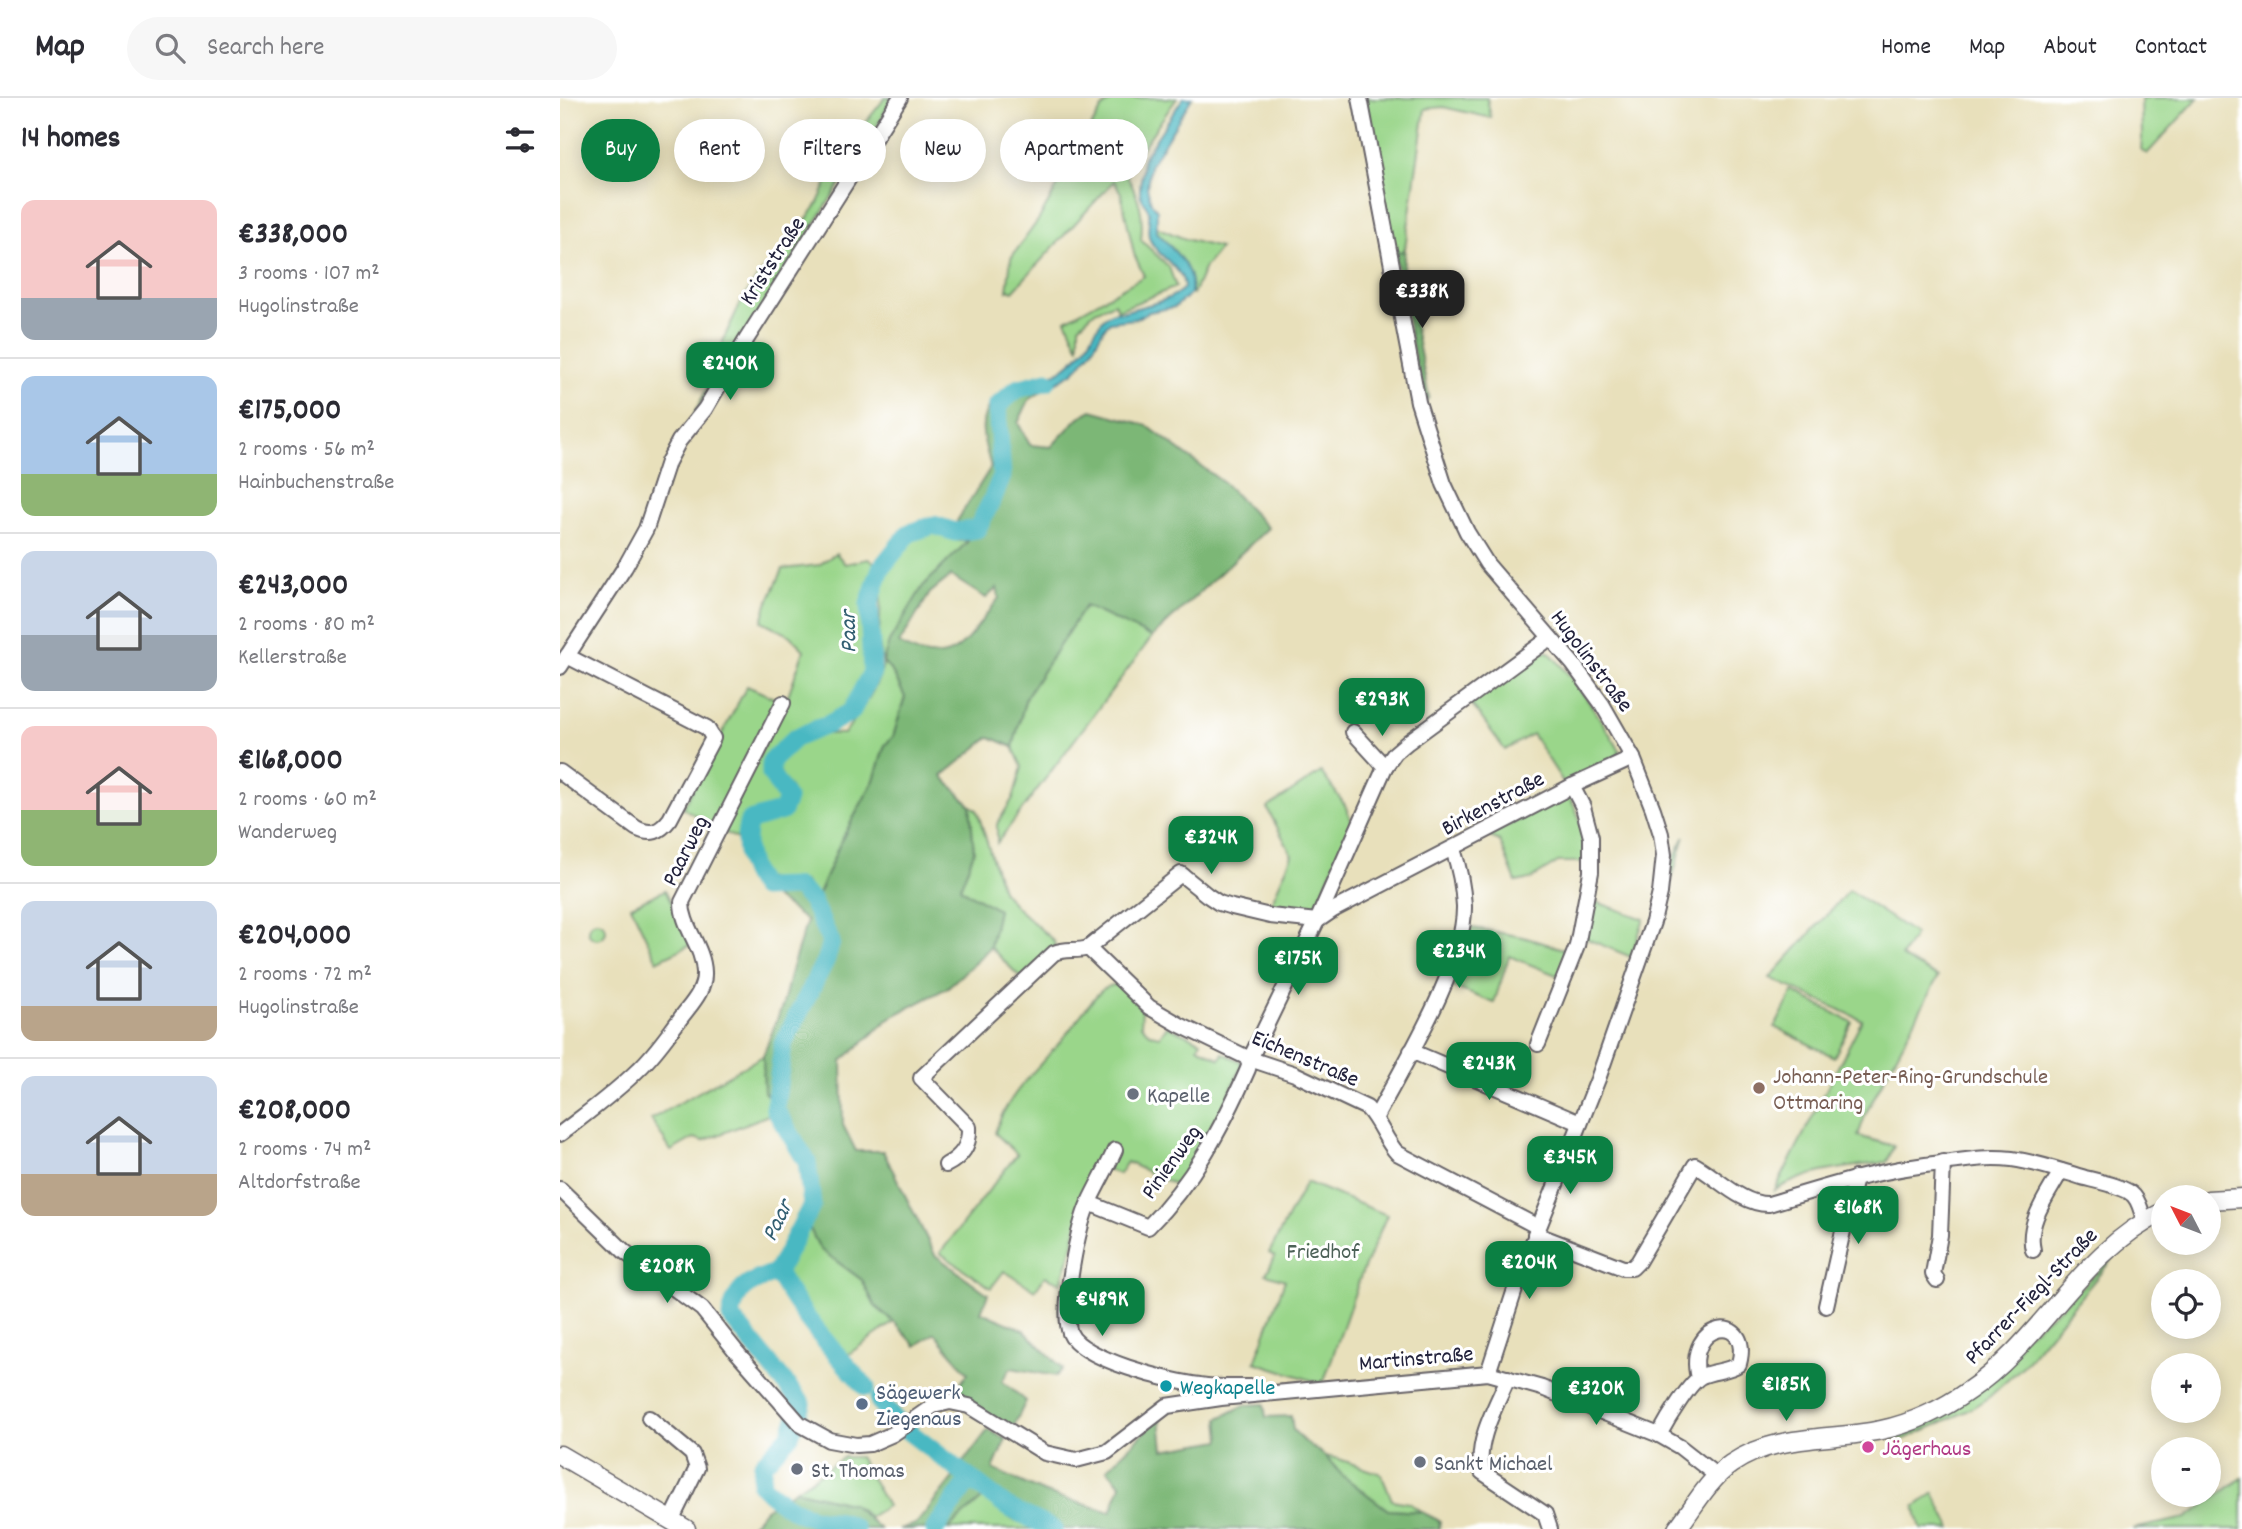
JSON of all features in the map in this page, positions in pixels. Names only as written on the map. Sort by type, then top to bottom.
[{"type":"main road","points":[[2221,1199],[2242,1198]]},
{"type":"main road","name":"Pfarrer-Fiegl-Straße","points":[[1677,1529],[1717,1476],[1743,1456],[1803,1439],[1881,1430],[1920,1417],[1970,1390],[2018,1347],[2089,1266],[2114,1242],[2151,1218]]},
{"type":"main road","points":[[560,1455],[678,1525]]},
{"type":"street","name":"Kriststraße","points":[[564,661],[625,567],[646,529],[668,462],[679,441],[705,409],[900,98]]},
{"type":"street","name":"Hugolinstraße","points":[[1360,98],[1418,402],[1444,484],[1467,532],[1487,564],[1573,664],[1602,704],[1633,758],[1661,834],[1664,870],[1653,922],[1623,1010],[1519,1277],[1488,1373]]},
{"type":"street","points":[[1250,1059],[1317,921],[1385,768],[1395,753],[1550,638]]},
{"type":"street","points":[[560,772],[636,828],[645,833],[654,833],[662,829],[670,819],[713,738],[707,727],[564,661]]},
{"type":"street","name":"Paarweg","points":[[560,1133],[638,1071],[663,1042],[704,984],[703,963],[682,912],[682,902],[783,704]]},
{"type":"street","points":[[1353,732],[1385,768]]},
{"type":"street","name":"Birkenstraße","points":[[1317,921],[1572,786],[1633,758]]},
{"type":"street","points":[[1538,1044],[1577,946],[1591,872],[1591,837],[1583,807],[1572,786]]},
{"type":"street","points":[[1376,1117],[1440,990],[1459,942],[1464,908],[1460,871],[1453,849]]},
{"type":"street","points":[[946,1165],[958,1159],[969,1138],[969,1127],[921,1078],[1054,953],[1066,948],[1088,948],[1181,874],[1219,903],[1270,916],[1317,921]]},
{"type":"street","name":"Eichenstraße","points":[[1088,948],[1149,1007],[1250,1059],[1295,1074],[1350,1098],[1376,1117],[1388,1141],[1398,1153],[1537,1230],[1623,1268],[1632,1268],[1638,1262],[1695,1165],[1740,1195],[1760,1204],[1769,1204],[1855,1178]]},
{"type":"street","points":[[1411,1051],[1580,1123]]},
{"type":"street","name":"Pinienweg","points":[[1089,1203],[1148,1227],[1163,1212],[1204,1157],[1221,1128],[1250,1059]]},
{"type":"street","points":[[1115,1150],[1089,1203],[1066,1301],[1066,1319],[1070,1334],[1077,1345],[1103,1359],[1200,1385],[1261,1387],[1293,1392]]},
{"type":"street","points":[[1826,1306],[1855,1178],[1899,1168],[1994,1158],[2014,1159],[2133,1194],[2144,1221]]},
{"type":"street","points":[[1937,1280],[1933,1275],[1940,1236],[1943,1163]]},
{"type":"street","points":[[2033,1250],[2030,1239],[2034,1221],[2061,1171]]},
{"type":"street","name":"Martinstraße","points":[[562,1193],[625,1252],[702,1310],[800,1424],[829,1440],[856,1445],[870,1444],[893,1434],[933,1406],[950,1402],[969,1406],[1045,1453],[1076,1460],[1107,1452],[1167,1406],[1221,1398],[1488,1373],[1542,1388],[1660,1435],[1717,1476]]},
{"type":"street","points":[[1508,1378],[1483,1440],[1480,1463],[1482,1472],[1545,1514],[1550,1529]]},
{"type":"street","points":[[1660,1435],[1667,1420],[1698,1378]]},
{"type":"street","points":[[649,1418],[692,1454],[697,1468],[678,1525]]},
{"type":"green space","points":[[885,98],[891,98],[881,119],[868,119]]},
{"type":"green space","points":[[1108,98],[1177,98],[1148,139],[1148,119],[1096,119],[1102,108],[1111,101]]},
{"type":"green space","points":[[1365,98],[1487,98],[1491,118],[1443,107],[1425,109],[1405,248],[1401,252],[1397,252],[1393,246]]},
{"type":"green space","points":[[2141,98],[2198,98],[2147,154],[2141,150]]},
{"type":"green space","points":[[841,182],[694,414],[717,368],[724,338],[741,302],[759,275],[789,243],[817,205],[827,183]]},
{"type":"green space","points":[[1060,182],[1113,182],[1013,291],[1007,290],[1011,258],[1039,219]]},
{"type":"green space","points":[[1115,182],[1130,182],[1140,207],[1141,240],[1169,267],[1176,287],[1118,310],[1114,303],[1095,311],[1079,326],[1079,348],[1066,320],[1144,276],[1134,254],[1121,193]]},
{"type":"green space","points":[[1156,227],[1185,239],[1220,248],[1205,267],[1193,294],[1186,267],[1157,232]]},
{"type":"green space","points":[[1393,246],[1397,252],[1405,248],[1403,269],[1429,397],[1426,401],[1422,396]]},
{"type":"green space","points":[[1022,383],[1022,392],[1050,386],[1029,400],[1018,423],[1030,445],[1051,447],[1079,417],[1092,410],[1146,425],[1225,484],[1268,528],[1152,637],[1085,606],[1026,697],[1013,747],[990,737],[942,776],[970,805],[974,852],[960,888],[998,910],[990,947],[947,988],[891,1017],[842,1061],[843,1125],[856,1151],[883,1151],[935,1255],[988,1294],[981,1312],[1024,1330],[1063,1369],[1056,1376],[1011,1368],[1002,1381],[1026,1401],[1012,1430],[969,1403],[959,1385],[968,1373],[935,1333],[916,1346],[875,1306],[862,1280],[820,1249],[808,1225],[817,1199],[813,1169],[793,1128],[764,1092],[763,1056],[783,1004],[807,921],[770,894],[792,891],[810,905],[817,897],[841,841],[874,780],[885,745],[893,737],[905,697],[893,673],[883,662],[889,642],[923,586],[968,541],[957,521],[991,467],[983,432],[985,415],[988,407],[1006,388]],"holes":[[[951,576],[986,598],[997,588],[999,598],[978,626],[958,648],[947,654],[934,656],[918,653],[899,644],[930,593]]]},
{"type":"green space","points":[[930,531],[959,541],[969,541],[923,586],[883,662],[893,673],[905,697],[893,737],[885,745],[874,780],[841,841],[817,897],[804,881],[760,877],[753,858],[751,827],[760,822],[787,816],[794,800],[777,762],[793,748],[814,736],[844,734],[866,703],[883,666],[879,645],[880,606],[888,566],[904,545]]},
{"type":"green space","points":[[836,553],[845,564],[868,559],[877,563],[866,602],[868,669],[845,706],[830,719],[804,726],[770,757],[767,771],[782,800],[775,810],[750,817],[741,841],[722,831],[786,701],[804,650],[789,635],[762,621],[767,604],[783,569],[819,565]]},
{"type":"green space","points":[[1085,606],[1152,637],[997,843],[997,824],[1013,798],[1022,767],[1013,747],[1026,697]]},
{"type":"green space","points":[[1542,652],[1549,652],[1569,675],[1620,751],[1614,759],[1565,785],[1532,734],[1505,750],[1470,702]]},
{"type":"green space","points":[[747,686],[781,701],[718,828],[683,808]]},
{"type":"green space","points":[[1321,772],[1345,805],[1352,822],[1314,912],[1268,910],[1292,855],[1267,808]]},
{"type":"green space","points":[[1568,795],[1581,827],[1585,862],[1558,862],[1531,879],[1516,882],[1500,841],[1487,836]]},
{"type":"green space","points":[[970,805],[977,810],[1002,890],[1016,907],[1054,941],[1055,947],[1021,978],[990,947],[998,910],[960,888],[974,852]]},
{"type":"green space","points":[[1685,836],[1664,904],[1668,870]]},
{"type":"green space","points":[[665,890],[692,944],[657,961],[631,906]]},
{"type":"green space","points":[[1849,890],[1915,934],[1901,957],[1938,977],[1866,1113],[1858,1136],[1894,1146],[1887,1162],[1816,1174],[1775,1190],[1862,1020],[1770,978]]},
{"type":"green space","points":[[1591,900],[1644,919],[1631,957],[1582,937]]},
{"type":"green space","points":[[597,921],[603,924],[606,930],[603,936],[597,939],[591,936],[588,930],[591,924]]},
{"type":"green space","points":[[1467,927],[1523,937],[1570,951],[1561,977],[1509,956],[1494,1003],[1448,985]]},
{"type":"green space","points":[[1118,984],[1142,1009],[1141,1025],[1150,1034],[1160,1036],[1167,1026],[1201,1041],[1198,1047],[1220,1059],[1223,1053],[1240,1061],[1242,1065],[1216,1126],[1177,1186],[1127,1162],[1119,1174],[1101,1167],[1085,1191],[1061,1283],[1045,1276],[1035,1290],[1004,1271],[991,1288],[940,1253],[1017,1154],[995,1133],[1007,1106],[1098,994],[1105,988]]},
{"type":"green space","points":[[1793,992],[1852,1022],[1834,1057],[1775,1027]]},
{"type":"green space","points":[[763,1056],[764,1092],[774,1102],[771,1114],[703,1141],[694,1138],[671,1151],[651,1119]]},
{"type":"green space","name":"Friedhof","points":[[1306,1182],[1387,1215],[1361,1275],[1323,1384],[1255,1362],[1285,1280],[1266,1274],[1275,1257],[1269,1253]]},
{"type":"green space","points":[[808,1225],[820,1249],[862,1280],[875,1306],[894,1322],[846,1356],[782,1278]]},
{"type":"green space","points":[[2118,1252],[2023,1366],[1989,1397],[1967,1411],[1905,1439],[1892,1439],[1893,1434],[1914,1425],[2061,1307]]},
{"type":"green space","points":[[1264,1404],[1266,1417],[1291,1416],[1293,1430],[1304,1441],[1325,1456],[1343,1476],[1388,1510],[1422,1512],[1440,1521],[1439,1529],[1054,1529],[1024,1515],[959,1468],[988,1430],[1006,1439],[993,1469],[1045,1493],[1111,1512],[1121,1485],[1107,1469],[1160,1417],[1163,1450],[1221,1440],[1219,1418],[1245,1405]]},
{"type":"green space","points":[[1325,1456],[1381,1474],[1392,1500],[1409,1503],[1422,1512],[1388,1510],[1343,1476]]},
{"type":"green space","points":[[844,1457],[859,1457],[887,1506],[869,1517],[852,1504],[795,1490]]},
{"type":"green space","points":[[955,1475],[983,1498],[948,1529],[899,1529],[916,1524]]},
{"type":"green space","points":[[2242,1478],[2242,1529],[2132,1529],[2186,1518],[2201,1507],[2221,1507],[2221,1493]]},
{"type":"green space","points":[[795,1490],[852,1504],[880,1529],[835,1529],[832,1526],[822,1529],[748,1529],[765,1509]]},
{"type":"green space","points":[[1934,1493],[1951,1529],[1921,1529],[1915,1507]]},
{"type":"green space","points":[[983,1498],[1013,1520],[1037,1529],[948,1529]]},
{"type":"water","points":[[1183,98],[1192,98],[1150,166],[1148,180],[1148,151]]},
{"type":"water","points":[[1141,182],[1148,182],[1151,202],[1157,210],[1157,232],[1186,267],[1191,293],[1175,307],[1149,312],[1135,319],[1110,322],[1091,352],[1074,372],[1050,386],[1021,393],[1022,383],[1054,374],[1073,361],[1109,314],[1163,300],[1184,288],[1180,274],[1150,240],[1149,213],[1140,189]]},
{"type":"waterway","name":"Paar","points":[[866,1387],[807,1318],[777,1272],[812,1205],[807,1162],[775,1109],[783,1044],[826,959],[831,942],[811,900],[797,887],[762,888],[753,873],[748,856],[747,829],[749,821],[782,811],[787,799],[771,774],[771,761],[795,738],[851,712],[872,672],[869,604],[881,568],[909,533],[934,525],[955,532],[977,529],[1002,476],[997,406],[1017,389],[1047,381]]},
{"type":"waterway","name":"Paar","points":[[777,1272],[746,1287],[736,1298],[731,1317],[802,1404],[790,1435],[763,1464],[761,1485],[799,1512],[819,1519],[845,1523],[855,1529]]},
{"type":"waterway","name":"Paar","points":[[879,1401],[900,1425],[1007,1507],[1053,1529]]},
{"type":"waterway","name":"Paar","points":[[935,1529],[970,1479]]},
{"type":"place","name":"Johann-Peter-Ring-Grundschule Ottmaring","points":[[1759,1088]]},
{"type":"place","name":"Kapelle","points":[[1133,1094]]},
{"type":"place","name":"Wegkapelle","points":[[1166,1386]]},
{"type":"place","name":"Sägewerk Ziegenaus","points":[[862,1404]]},
{"type":"place","name":"Jägerhaus","points":[[1868,1447]]},
{"type":"place","name":"Sankt Michael","points":[[1420,1462]]},
{"type":"place","name":"St. Thomas","points":[[797,1469]]}]
